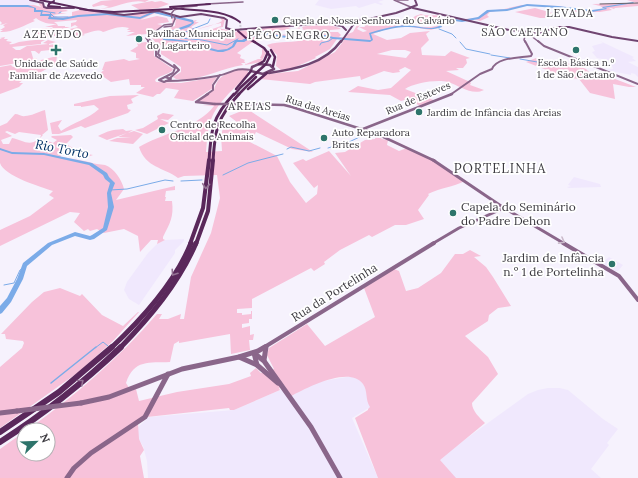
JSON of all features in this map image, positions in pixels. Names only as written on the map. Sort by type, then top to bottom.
[{"type":"highway","points":[[40,0],[116,12],[173,8],[183,9],[202,11],[231,16],[239,22],[229,17],[183,9]]},
{"type":"highway","points":[[43,0],[94,11],[122,13],[173,8]]},
{"type":"highway","points":[[54,0],[48,6],[74,6]]},
{"type":"highway","points":[[63,1],[74,6]]},
{"type":"highway","points":[[156,9],[210,4]]},
{"type":"highway","points":[[202,11],[195,9],[207,5]]},
{"type":"highway","points":[[240,31],[243,35],[269,50],[275,57],[274,67]]},
{"type":"highway","points":[[212,144],[221,115],[243,88],[266,64],[271,56],[269,50]]},
{"type":"highway","points":[[259,64],[264,61],[269,50]]},
{"type":"highway","points":[[0,442],[50,407],[91,374],[130,337],[160,303],[182,273],[197,244],[206,220],[213,121],[221,107],[251,70]]},
{"type":"highway","points":[[236,98],[268,73]]},
{"type":"highway","points":[[229,98],[243,88]]},
{"type":"highway","points":[[0,432],[48,400],[86,370],[124,335],[154,301],[176,272],[191,245],[207,199]]},
{"type":"main road","points":[[30,0],[43,3],[44,7],[47,8],[74,6],[93,12],[124,15],[158,11],[180,17],[201,14],[224,18],[227,20],[227,28],[233,30],[285,25],[340,26],[347,30]]},
{"type":"main road","points":[[331,24],[349,25],[396,13],[417,5],[415,0]]},
{"type":"main road","points":[[336,46],[327,53],[295,68],[283,70],[268,64],[259,64],[254,66],[251,70],[257,73],[268,73],[297,70],[330,54],[336,46],[347,30],[349,25],[355,22],[411,7],[466,21],[526,32],[538,32],[559,27],[569,27],[612,37],[638,41]]},
{"type":"main road","points":[[324,25],[366,19]]},
{"type":"main road","points":[[268,73],[274,67]]},
{"type":"street","points":[[395,0],[408,0]]},
{"type":"street","points":[[395,0],[411,7]]},
{"type":"street","points":[[242,1],[178,9],[173,12],[175,21],[172,26],[165,27],[150,34],[146,39],[156,50],[156,56],[176,69],[173,73],[159,80],[166,82],[185,82],[220,75],[239,68],[251,70]]},
{"type":"street","points":[[166,82],[178,71],[178,68],[158,55],[159,49],[149,39],[152,34],[165,27],[172,21],[171,14],[173,10],[242,1]]},
{"type":"street","points":[[526,32],[544,46],[638,84]]},
{"type":"street","name":"Rua de Esteves","points":[[365,130],[450,95],[476,77],[492,69],[499,61],[529,57],[532,54],[524,40],[526,32]]},
{"type":"street","points":[[164,77],[188,80],[218,74],[238,66],[254,66]]},
{"type":"street","name":"Rua das Areias","points":[[220,75],[213,85],[213,90],[196,101],[197,103],[287,106],[365,130],[407,148],[440,164],[504,208],[613,272],[638,300]]},
{"type":"street","points":[[370,127],[370,132]]},
{"type":"street","name":"Rua de Esteves","points":[[358,128],[370,127]]},
{"type":"street","name":"Rua da Portelinha","points":[[0,413],[81,403],[109,397],[182,369],[254,353],[459,228],[504,208]]},
{"type":"street","points":[[264,361],[266,346]]},
{"type":"street","points":[[254,353],[264,361],[311,427],[340,478]]},
{"type":"street","points":[[254,353],[257,365]]},
{"type":"street","points":[[238,357],[257,365],[284,388]]},
{"type":"street","points":[[66,478],[76,464],[94,448],[145,417],[168,374]]},
{"type":"shaded area","points":[[0,0],[28,0],[39,3],[33,5],[0,5]]},
{"type":"shaded area","points":[[149,0],[145,2],[130,2],[112,7],[100,9],[109,7],[103,5],[93,7],[92,5],[101,1]]},
{"type":"shaded area","points":[[319,0],[384,0],[378,2],[383,4],[381,5],[375,3],[359,8],[356,6],[331,9],[315,5]]},
{"type":"shaded area","points":[[627,0],[638,0],[638,6],[614,9],[609,8],[612,10],[600,12],[572,12],[569,11],[574,9],[535,5],[557,6],[594,11],[605,9],[592,4],[637,3]]},
{"type":"shaded area","points":[[161,1],[169,4],[158,8],[140,10],[131,5]]},
{"type":"shaded area","points":[[38,3],[43,4],[43,7],[68,10],[56,13],[67,13],[53,15],[58,17],[72,16],[72,12],[80,10],[124,15],[159,11],[192,21],[197,20],[195,22],[199,22],[191,27],[195,30],[182,37],[224,40],[225,38],[230,38],[227,36],[232,32],[284,26],[291,28],[276,31],[278,34],[293,34],[292,37],[301,37],[301,34],[304,34],[305,30],[300,29],[303,29],[302,27],[322,25],[338,27],[341,29],[330,30],[330,32],[338,32],[341,35],[339,37],[346,37],[348,34],[353,32],[357,25],[360,25],[357,29],[363,32],[367,31],[359,27],[365,27],[364,25],[378,26],[378,24],[386,22],[395,22],[395,25],[430,27],[438,25],[436,23],[443,20],[457,19],[464,21],[446,20],[440,23],[443,26],[431,30],[405,26],[386,29],[373,34],[387,40],[401,38],[410,33],[430,31],[426,34],[429,40],[421,48],[422,55],[445,56],[451,51],[470,58],[466,59],[467,63],[463,68],[456,68],[459,70],[446,71],[470,82],[470,85],[484,90],[480,92],[470,91],[443,81],[420,83],[405,89],[436,101],[420,106],[408,99],[401,101],[390,95],[348,92],[358,86],[378,90],[391,88],[411,70],[405,67],[399,70],[400,72],[393,73],[384,71],[361,80],[360,76],[310,84],[260,79],[268,74],[298,71],[335,52],[345,39],[337,39],[330,49],[315,57],[316,58],[293,68],[281,70],[276,66],[277,55],[267,45],[306,39],[283,36],[270,37],[251,43],[237,53],[241,55],[240,58],[245,60],[245,63],[241,63],[243,65],[202,77],[176,79],[173,77],[181,72],[181,67],[161,54],[161,48],[163,47],[158,42],[156,43],[152,38],[161,31],[175,26],[176,18],[174,18],[175,20],[173,23],[173,17],[155,13],[140,20],[157,16],[167,18],[169,22],[157,24],[162,25],[161,27],[147,34],[126,36],[135,32],[127,32],[131,30],[127,30],[129,28],[122,27],[103,32],[98,30],[93,31],[77,37],[74,33],[75,30],[69,30],[78,27],[75,25],[71,27],[71,23],[76,22],[77,20],[54,22],[57,24],[54,24],[43,22],[36,18],[33,20],[35,21],[18,28],[0,32],[3,30],[0,30],[5,27],[3,25],[8,23],[0,25],[2,23],[0,21],[0,5],[34,5],[41,7]],"holes":[[[392,50],[405,50],[411,52],[406,58],[377,54]]]},
{"type":"shaded area","points":[[530,5],[490,12],[487,15],[489,17],[480,21],[474,19],[470,22],[464,19],[479,18],[488,11]]},
{"type":"shaded area","points":[[535,8],[556,14],[550,18],[540,18],[515,12]]},
{"type":"shaded area","points":[[421,14],[441,16],[422,25],[412,19]]},
{"type":"shaded area","points":[[220,17],[225,19],[223,27],[217,28],[231,32],[222,32],[221,35],[198,34],[221,26],[221,23],[215,24],[222,21]]},
{"type":"shaded area","points":[[57,24],[58,26],[70,27],[57,31],[55,36],[42,37],[46,35],[35,35],[39,31],[36,31],[43,28],[52,28],[53,27],[45,27]]},
{"type":"shaded area","points":[[5,37],[4,39],[8,39],[6,41],[12,42],[9,44],[32,40],[45,40],[41,42],[41,44],[12,47],[16,50],[20,50],[27,46],[48,44],[43,43],[48,40],[56,42],[49,45],[56,44],[59,46],[50,50],[41,51],[39,54],[35,51],[31,51],[33,58],[37,58],[35,60],[0,66],[0,39],[2,39],[0,38]]},
{"type":"shaded area","points":[[600,41],[634,57],[632,58],[636,61],[628,62],[638,67],[638,77],[631,73],[631,75],[606,70],[613,69],[612,66],[605,62],[613,61],[597,58],[592,52],[595,51],[592,46],[603,43]]},
{"type":"shaded area","points":[[146,42],[154,50],[154,56],[173,69],[172,71],[157,78],[155,80],[156,82],[181,83],[217,77],[212,84],[213,88],[193,101],[174,98],[179,90],[166,88],[160,94],[153,97],[136,93],[145,87],[141,87],[141,85],[130,85],[129,79],[111,82],[101,75],[98,75],[104,70],[102,70],[105,62],[124,59],[129,61],[140,59],[136,58],[136,53],[130,51],[138,46],[137,43]]},
{"type":"shaded area","points":[[262,48],[266,53],[261,62],[245,65],[258,59],[262,59],[260,58]]},
{"type":"shaded area","points":[[57,56],[56,64],[39,73],[31,73],[19,83],[23,83],[19,87],[0,94],[0,67],[11,65],[13,67]]},
{"type":"shaded area","points":[[536,58],[577,65],[586,69],[592,75],[615,79],[636,87],[613,84],[615,99],[590,93],[579,79],[565,77],[526,62]]},
{"type":"shaded area","points":[[240,69],[248,70],[248,74],[216,109],[208,130],[206,152],[222,151],[221,135],[224,125],[231,130],[241,125],[229,116],[244,110],[243,108],[246,106],[249,107],[247,109],[313,152],[292,149],[256,132],[253,138],[248,141],[277,156],[290,182],[306,203],[317,194],[318,185],[314,188],[293,163],[303,159],[306,161],[329,151],[351,176],[335,153],[345,152],[365,140],[375,139],[376,136],[388,140],[387,145],[399,151],[407,148],[432,159],[465,181],[428,194],[429,195],[418,210],[424,219],[406,225],[395,225],[372,237],[369,235],[340,250],[324,262],[325,264],[314,271],[311,268],[252,299],[252,308],[237,309],[237,313],[242,313],[242,315],[251,314],[252,311],[252,319],[249,319],[249,323],[242,324],[242,328],[250,326],[250,335],[254,334],[253,340],[249,340],[250,350],[231,354],[230,334],[179,343],[179,341],[174,344],[170,362],[149,363],[138,366],[129,375],[126,383],[131,391],[136,389],[139,401],[177,392],[229,384],[251,376],[250,373],[256,368],[261,373],[274,369],[267,355],[269,348],[307,324],[325,346],[375,317],[364,288],[394,269],[399,271],[406,291],[418,288],[441,273],[455,254],[463,254],[470,250],[481,256],[474,257],[486,267],[511,306],[498,308],[489,315],[488,321],[465,336],[488,357],[498,374],[472,403],[475,412],[485,423],[440,460],[456,478],[378,478],[355,418],[368,410],[370,407],[366,390],[363,384],[357,379],[338,377],[307,388],[291,396],[284,385],[279,388],[280,390],[234,410],[230,410],[229,408],[147,417],[138,424],[139,439],[144,450],[140,456],[144,478],[0,478],[0,449],[16,438],[16,462],[56,462],[56,422],[38,422],[96,376],[157,314],[162,314],[159,319],[168,319],[181,314],[180,319],[184,319],[191,277],[211,233],[220,198],[217,175],[184,176],[178,178],[150,163],[142,154],[139,147],[189,125],[207,114],[214,106],[202,105],[216,105],[199,101],[214,90],[220,78]]},
{"type":"shaded area","points":[[139,95],[131,99],[133,103],[127,105],[128,109],[131,110],[128,113],[85,128],[81,126],[59,134],[52,134],[50,123],[62,120],[58,126],[61,131],[99,109],[94,105],[81,107],[74,106],[74,104],[110,96]]},
{"type":"shaded area","points":[[45,110],[48,130],[40,138],[41,135],[19,132],[15,134],[7,131],[5,132],[12,136],[1,140],[3,144],[9,144],[12,138],[29,143],[38,139],[41,140],[37,145],[39,146],[48,141],[53,143],[57,140],[51,137],[52,136],[71,135],[73,137],[66,144],[82,153],[93,155],[87,157],[66,148],[58,152],[61,157],[105,165],[111,169],[119,178],[124,189],[116,200],[175,186],[175,190],[166,191],[165,201],[172,201],[172,216],[163,237],[165,240],[157,244],[158,240],[151,240],[140,252],[138,236],[124,229],[104,233],[97,229],[90,231],[88,229],[84,231],[74,222],[80,213],[70,212],[0,246],[0,230],[30,216],[54,198],[49,195],[53,191],[15,177],[3,168],[0,163],[0,126],[7,123],[15,114],[27,116]]},
{"type":"shaded area","points":[[163,113],[174,115],[168,120],[160,119],[169,123],[147,134],[135,130],[143,128],[158,119],[157,116]]},
{"type":"shaded area","points":[[123,129],[126,131],[133,130],[128,133],[134,131],[143,134],[133,144],[109,141],[117,138],[131,138],[118,137],[127,133],[107,140],[98,136],[110,131]]},
{"type":"shaded area","points":[[574,177],[600,184],[601,187],[567,187],[571,186],[568,185]]},
{"type":"shaded area","points":[[184,239],[184,241],[175,250],[175,253],[139,305],[129,299],[124,290],[127,282],[148,253],[157,244],[165,240]]},
{"type":"shaded area","name":"Jardim de Infância n.º 1 de Portelinha","points":[[609,257],[623,265],[618,271],[615,271],[602,263]]},
{"type":"shaded area","points":[[60,288],[80,296],[82,294],[102,315],[123,326],[139,312],[113,341],[80,371],[0,428],[0,367],[22,348],[24,343],[23,341],[6,339],[5,334],[1,334],[32,302],[44,292]]},
{"type":"shaded area","points":[[355,377],[360,380],[364,385],[372,406],[352,418],[378,478],[148,478],[147,461],[143,446],[134,431],[149,417],[234,410],[280,390],[292,391],[323,381]]},
{"type":"shaded area","points":[[548,388],[568,390],[603,419],[618,429],[607,443],[609,445],[591,469],[601,478],[378,478],[438,459],[528,394]]},
{"type":"waterway","points":[[603,7],[633,3]]},
{"type":"waterway","points":[[0,6],[28,6],[35,8],[35,11],[42,11],[41,15],[51,15],[49,18],[63,19],[78,16],[107,14],[140,18],[154,12],[192,21],[193,23],[163,35],[164,39],[184,41],[218,51],[228,49],[233,46],[236,41],[243,41],[254,35],[262,34],[296,38],[326,36],[370,41],[372,40],[370,34],[395,27],[409,26],[432,29],[441,26],[438,22],[447,19],[462,21],[479,18],[488,11],[507,10],[527,5],[592,11],[606,9]]},
{"type":"waterway","points":[[42,11],[55,13]]},
{"type":"waterway","points":[[50,13],[54,17],[68,17]]},
{"type":"waterway","points":[[210,19],[208,23],[185,32],[180,38],[202,40],[227,45],[238,39]]},
{"type":"waterway","points":[[439,29],[452,34],[456,38]]},
{"type":"waterway","points":[[255,33],[265,31],[270,35]]},
{"type":"waterway","points":[[320,45],[321,43],[329,41],[333,38]]},
{"type":"waterway","points":[[460,42],[466,49],[490,54]]},
{"type":"waterway","points":[[170,46],[175,44]]},
{"type":"waterway","points":[[491,55],[510,58]]},
{"type":"waterway","points":[[520,59],[543,63]]},
{"type":"waterway","points":[[328,148],[349,142],[368,133]]},
{"type":"waterway","points":[[287,149],[291,147],[309,151],[320,148]]},
{"type":"waterway","name":"Rio Torto","points":[[0,149],[12,153],[44,154],[90,164],[105,174],[113,183],[109,193],[111,207],[105,229],[94,237],[90,238],[75,234],[50,244],[25,265],[20,279],[9,300],[0,311]]},
{"type":"waterway","points":[[223,175],[248,163],[283,154]]},
{"type":"waterway","points":[[110,190],[127,189],[165,180],[173,181]]},
{"type":"waterway","points":[[181,181],[202,180]]},
{"type":"waterway","name":"Rio Torto","points":[[4,285],[14,283],[20,270],[24,268]]},
{"type":"waterway","points":[[95,348],[103,342],[108,346]]},
{"type":"waterway","points":[[51,383],[96,347]]},
{"type":"tunnel","points":[[240,22],[241,31]]},
{"type":"tram line","points":[[600,4],[638,3]]},
{"type":"place","name":"Capela de Nossa Senhora do Calvário","points":[[275,20]]},
{"type":"place","name":"Pavilhão Municipal do Lagarteiro","points":[[139,39]]},
{"type":"place","name":"Unidade de Saúde Familiar de Azevedo","points":[[56,50]]},
{"type":"place","name":"Escola Básica n.º 1 de São Caetano","points":[[576,50]]},
{"type":"place","name":"Jardim de Infância das Areias","points":[[419,112]]},
{"type":"place","name":"Centro de Recolha Oficial de Animais","points":[[162,130]]},
{"type":"place","name":"Auto Reparadora Brites","points":[[324,138]]},
{"type":"place","name":"Capela do Seminário do Padre Dehon","points":[[453,213]]},
{"type":"place","name":"Jardim de Infância n.º 1 de Portelinha","points":[[612,264]]},
{"type":"district","name":"LEVADA","points":[[570,13]]},
{"type":"district","name":"SÃO CAETANO","points":[[525,32]]},
{"type":"district","name":"AZEVEDO","points":[[53,34]]},
{"type":"district","name":"PÊGO NEGRO","points":[[289,35]]},
{"type":"district","name":"AREIAS","points":[[250,106]]},
{"type":"district","name":"PORTELINHA","points":[[500,168]]}]
